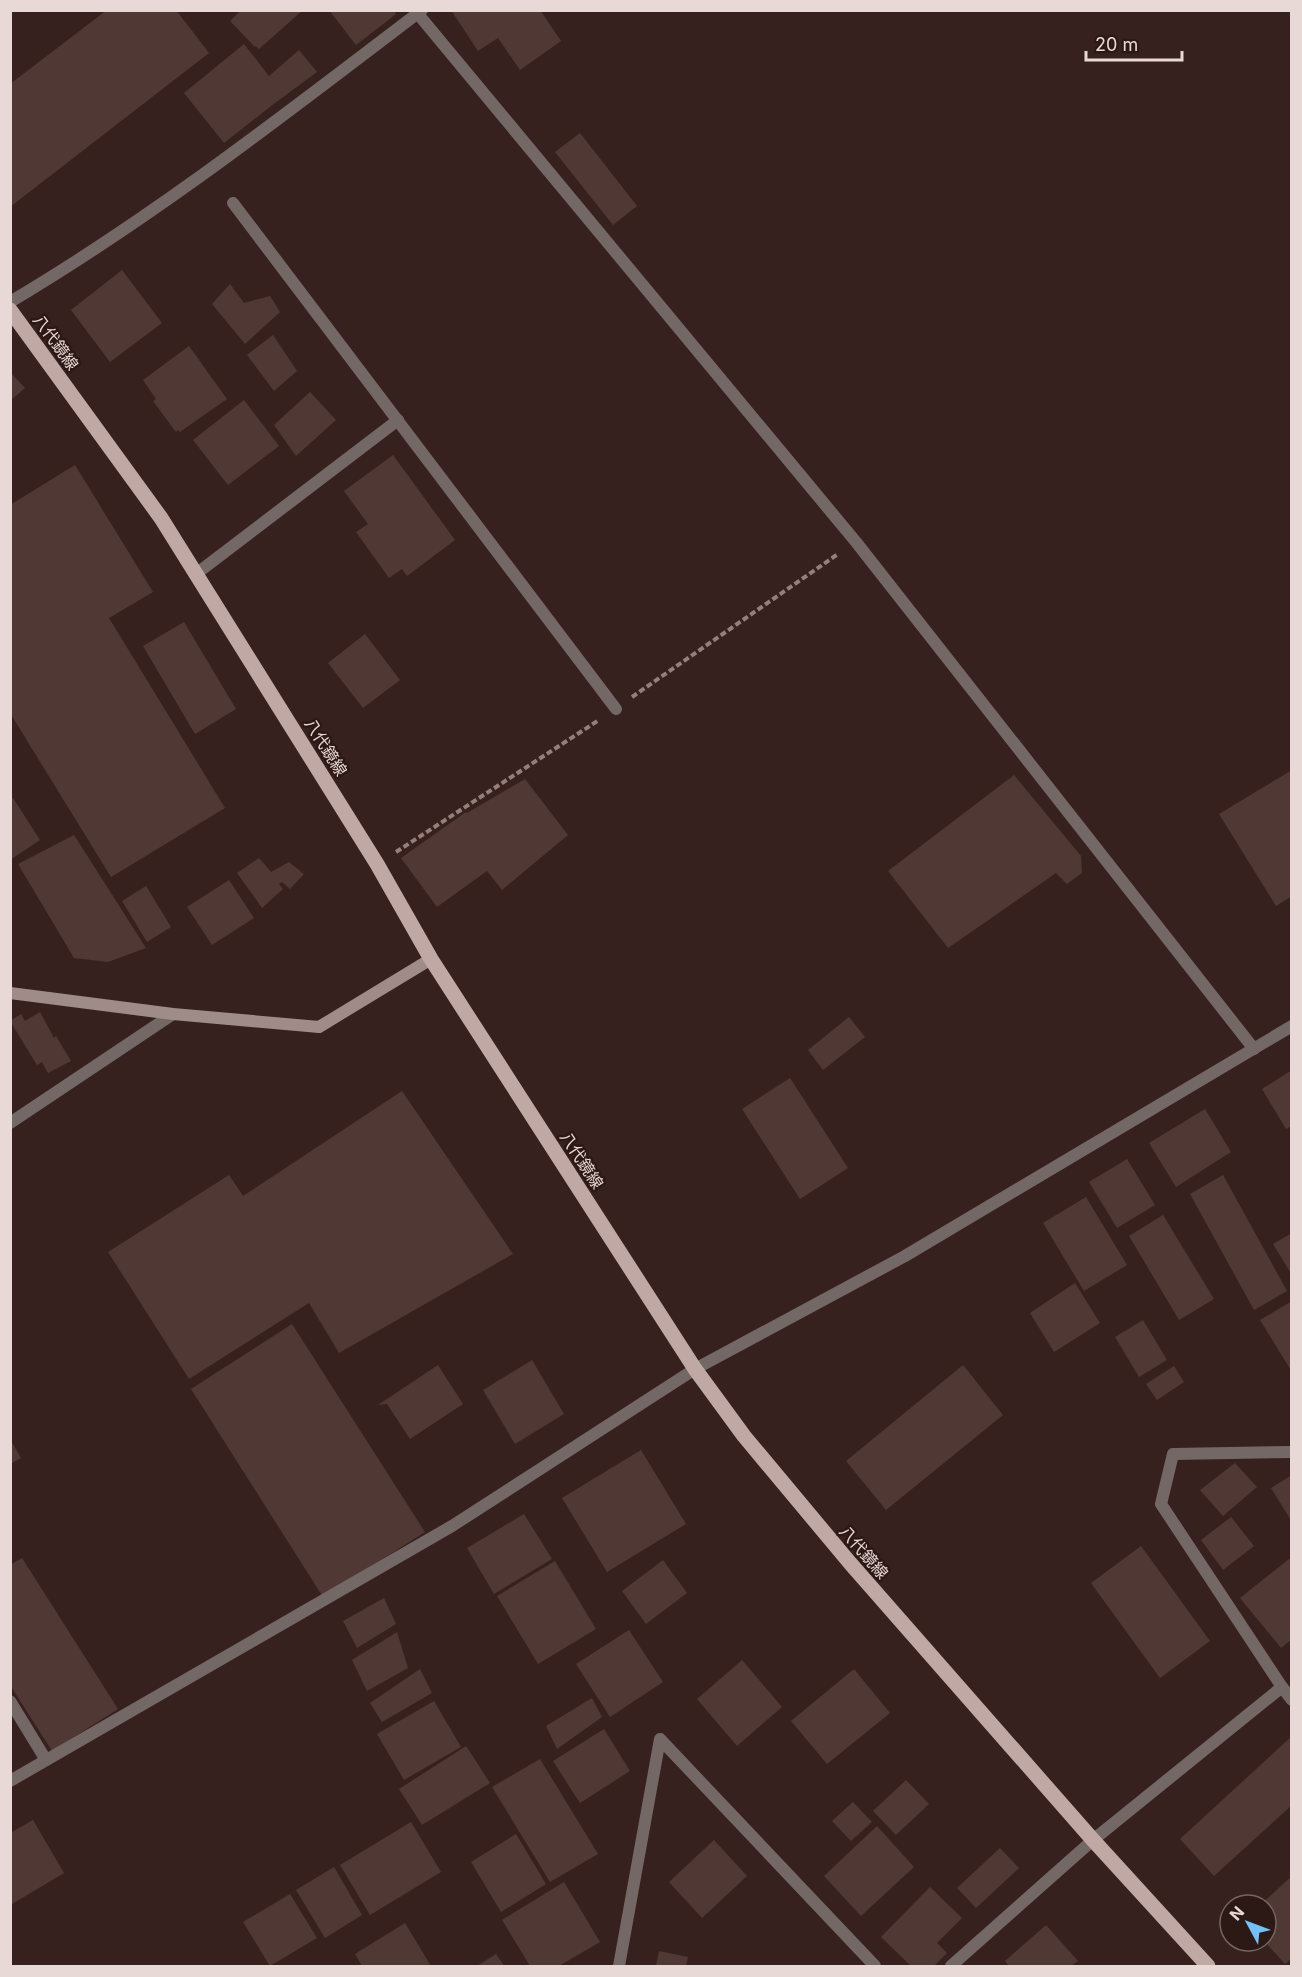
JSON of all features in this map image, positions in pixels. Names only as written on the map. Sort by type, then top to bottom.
[{"type":"main road","name":"八代鏡線","points":[[10,310],[161,518],[377,864],[431,959],[695,1369],[744,1436],[835,1545],[1093,1840],[1208,1966]]},
{"type":"main road","points":[[10,993],[173,1014],[319,1027],[431,959]]},
{"type":"street","points":[[10,302],[73,265],[206,172],[420,12],[856,542],[1254,1049]]},
{"type":"street","points":[[233,202],[616,708]]},
{"type":"street","points":[[196,574],[398,420]]},
{"type":"street","points":[[10,1123],[173,1014]]},
{"type":"street","points":[[10,1781],[452,1527],[695,1369],[905,1256],[1292,1026]]},
{"type":"street","points":[[1292,1452],[1173,1454],[1161,1504],[1292,1700]]},
{"type":"street","points":[[951,1966],[1093,1840],[1282,1687]]},
{"type":"street","points":[[10,1701],[46,1760]]},
{"type":"street","points":[[619,1966],[660,1739],[875,1966]]},
{"type":"building","points":[[107,10],[176,10],[209,53],[10,207],[10,84]]},
{"type":"building","points":[[241,10],[303,10],[259,49],[230,21]]},
{"type":"building","points":[[329,10],[393,10],[396,14],[356,45]]},
{"type":"building","points":[[451,10],[540,10],[561,41],[520,70],[498,38],[478,51]]},
{"type":"building","points":[[244,44],[269,76],[299,50],[317,72],[224,143],[184,93]]},
{"type":"building","points":[[580,133],[637,206],[613,225],[555,152]]},
{"type":"building","points":[[122,270],[162,323],[110,362],[71,310]]},
{"type":"building","points":[[230,284],[244,303],[270,296],[280,312],[245,344],[212,304]]},
{"type":"building","points":[[273,335],[297,371],[274,391],[247,355]]},
{"type":"building","points":[[189,346],[227,399],[180,432],[178,430],[176,432],[153,401],[156,399],[143,380]]},
{"type":"building","points":[[10,372],[25,388],[10,401]]},
{"type":"building","points":[[310,392],[336,420],[296,456],[274,425]]},
{"type":"building","points":[[244,400],[279,446],[228,485],[193,440]]},
{"type":"building","points":[[393,455],[455,540],[407,576],[402,569],[389,578],[356,532],[368,524],[344,491]]},
{"type":"building","points":[[75,465],[153,592],[109,618],[225,808],[111,877],[10,713],[10,505]]},
{"type":"building","points":[[184,622],[236,709],[195,734],[143,646]]},
{"type":"building","points":[[365,634],[400,680],[363,708],[328,663]]},
{"type":"building","points":[[1292,770],[1292,896],[1276,906],[1219,814]]},
{"type":"building","points":[[1014,775],[1081,856],[1082,873],[1067,884],[1056,873],[948,948],[888,871]]},
{"type":"building","points":[[525,779],[568,835],[502,890],[487,871],[437,907],[401,858],[466,812]]},
{"type":"building","points":[[13,798],[40,840],[10,860],[10,800]]},
{"type":"building","points":[[74,835],[146,948],[108,962],[74,958],[18,864]]},
{"type":"building","points":[[259,858],[271,872],[289,862],[304,874],[290,889],[282,882],[279,884],[283,889],[262,908],[237,873]]},
{"type":"building","points":[[229,880],[254,918],[212,945],[187,907]]},
{"type":"building","points":[[146,886],[171,927],[147,942],[122,901]]},
{"type":"building","points":[[40,1012],[54,1038],[56,1036],[71,1061],[48,1073],[42,1062],[37,1065],[10,1021],[21,1014],[25,1021]]},
{"type":"building","points":[[849,1017],[865,1037],[823,1070],[808,1050]]},
{"type":"building","points":[[1292,1070],[1292,1126],[1286,1129],[1262,1089]]},
{"type":"building","points":[[790,1078],[848,1168],[800,1199],[742,1109]]},
{"type":"building","points":[[402,1091],[513,1254],[339,1353],[309,1303],[189,1379],[108,1252],[229,1175],[243,1196]]},
{"type":"building","points":[[1205,1109],[1231,1152],[1176,1187],[1149,1143]]},
{"type":"building","points":[[1127,1159],[1155,1205],[1117,1228],[1089,1182]]},
{"type":"building","points":[[1223,1175],[1287,1291],[1254,1310],[1190,1194]]},
{"type":"building","points":[[1086,1197],[1127,1265],[1084,1291],[1043,1223]]},
{"type":"building","points":[[1163,1215],[1214,1299],[1179,1320],[1129,1236]]},
{"type":"building","points":[[1292,1233],[1292,1275],[1273,1244]]},
{"type":"building","points":[[1075,1283],[1100,1323],[1054,1352],[1030,1313]]},
{"type":"building","points":[[1292,1301],[1292,1372],[1260,1320]]},
{"type":"building","points":[[1143,1320],[1167,1360],[1139,1377],[1115,1337]]},
{"type":"building","points":[[292,1324],[425,1532],[323,1597],[191,1389]]},
{"type":"building","points":[[532,1360],[564,1414],[515,1444],[483,1390]]},
{"type":"building","points":[[438,1365],[463,1404],[410,1439],[387,1404],[378,1405]]},
{"type":"building","points":[[963,1365],[1003,1415],[886,1510],[846,1461]]},
{"type":"building","points":[[1174,1366],[1184,1382],[1157,1400],[1146,1384]]},
{"type":"building","points":[[10,1439],[21,1458],[10,1464]]},
{"type":"building","points":[[641,1450],[686,1524],[607,1572],[562,1498]]},
{"type":"building","points":[[1235,1463],[1257,1487],[1223,1516],[1200,1490]]},
{"type":"building","points":[[1292,1475],[1292,1522],[1271,1488]]},
{"type":"building","points":[[524,1514],[552,1559],[494,1594],[467,1548]]},
{"type":"building","points":[[1231,1517],[1254,1546],[1223,1570],[1201,1540]]},
{"type":"building","points":[[1141,1546],[1210,1641],[1160,1678],[1091,1583]]},
{"type":"building","points":[[22,1558],[118,1709],[52,1751],[10,1685],[10,1565]]},
{"type":"building","points":[[1289,1559],[1292,1562],[1292,1639],[1281,1648],[1240,1598]]},
{"type":"building","points":[[663,1560],[687,1593],[646,1624],[622,1591]]},
{"type":"building","points":[[555,1561],[596,1629],[538,1664],[497,1596]]},
{"type":"building","points":[[384,1598],[396,1624],[357,1648],[343,1621]]},
{"type":"building","points":[[629,1630],[663,1682],[610,1717],[576,1664]]},
{"type":"building","points":[[397,1632],[408,1668],[367,1691],[352,1660]]},
{"type":"building","points":[[742,1660],[782,1707],[737,1746],[697,1699]]},
{"type":"building","points":[[420,1669],[432,1693],[382,1722],[370,1703]]},
{"type":"building","points":[[854,1669],[890,1713],[827,1764],[791,1721]]},
{"type":"building","points":[[592,1698],[602,1717],[557,1749],[546,1726]]},
{"type":"building","points":[[434,1701],[461,1747],[404,1780],[377,1734]]},
{"type":"building","points":[[604,1729],[630,1771],[580,1803],[553,1761]]},
{"type":"building","points":[[1292,1736],[1292,1805],[1214,1876],[1180,1839]]},
{"type":"building","points":[[466,1746],[490,1783],[422,1825],[399,1789]]},
{"type":"building","points":[[540,1759],[598,1854],[550,1882],[492,1787]]},
{"type":"building","points":[[906,1780],[929,1804],[896,1835],[873,1811]]},
{"type":"building","points":[[853,1802],[872,1822],[851,1841],[832,1821]]},
{"type":"building","points":[[33,1820],[64,1873],[12,1904],[10,1901],[10,1833]]},
{"type":"building","points":[[411,1822],[441,1872],[370,1915],[340,1865]]},
{"type":"building","points":[[877,1826],[914,1867],[861,1916],[824,1876]]},
{"type":"building","points":[[516,1834],[546,1884],[501,1912],[471,1862]]},
{"type":"building","points":[[714,1840],[747,1876],[702,1918],[669,1882]]},
{"type":"building","points":[[1000,1848],[1019,1868],[976,1908],[957,1888]]},
{"type":"building","points":[[334,1867],[362,1915],[325,1938],[296,1890]]},
{"type":"building","points":[[1292,1876],[1292,1958],[1285,1964],[1275,1953],[1278,1953],[1278,1893],[1273,1893]]},
{"type":"building","points":[[564,1882],[600,1942],[559,1966],[530,1966],[502,1920]]},
{"type":"building","points":[[930,1887],[962,1918],[937,1943],[947,1953],[934,1966],[911,1966],[881,1937]]},
{"type":"building","points":[[290,1894],[317,1938],[270,1966],[243,1922]]},
{"type":"building","points":[[405,1923],[431,1966],[362,1966],[355,1954]]},
{"type":"building","points":[[1046,1925],[1078,1961],[1071,1966],[1009,1966],[1005,1961]]},
{"type":"building","points":[[659,1951],[688,1957],[686,1966],[656,1966]]},
{"type":"building","points":[[496,1954],[504,1966],[477,1966]]}]
